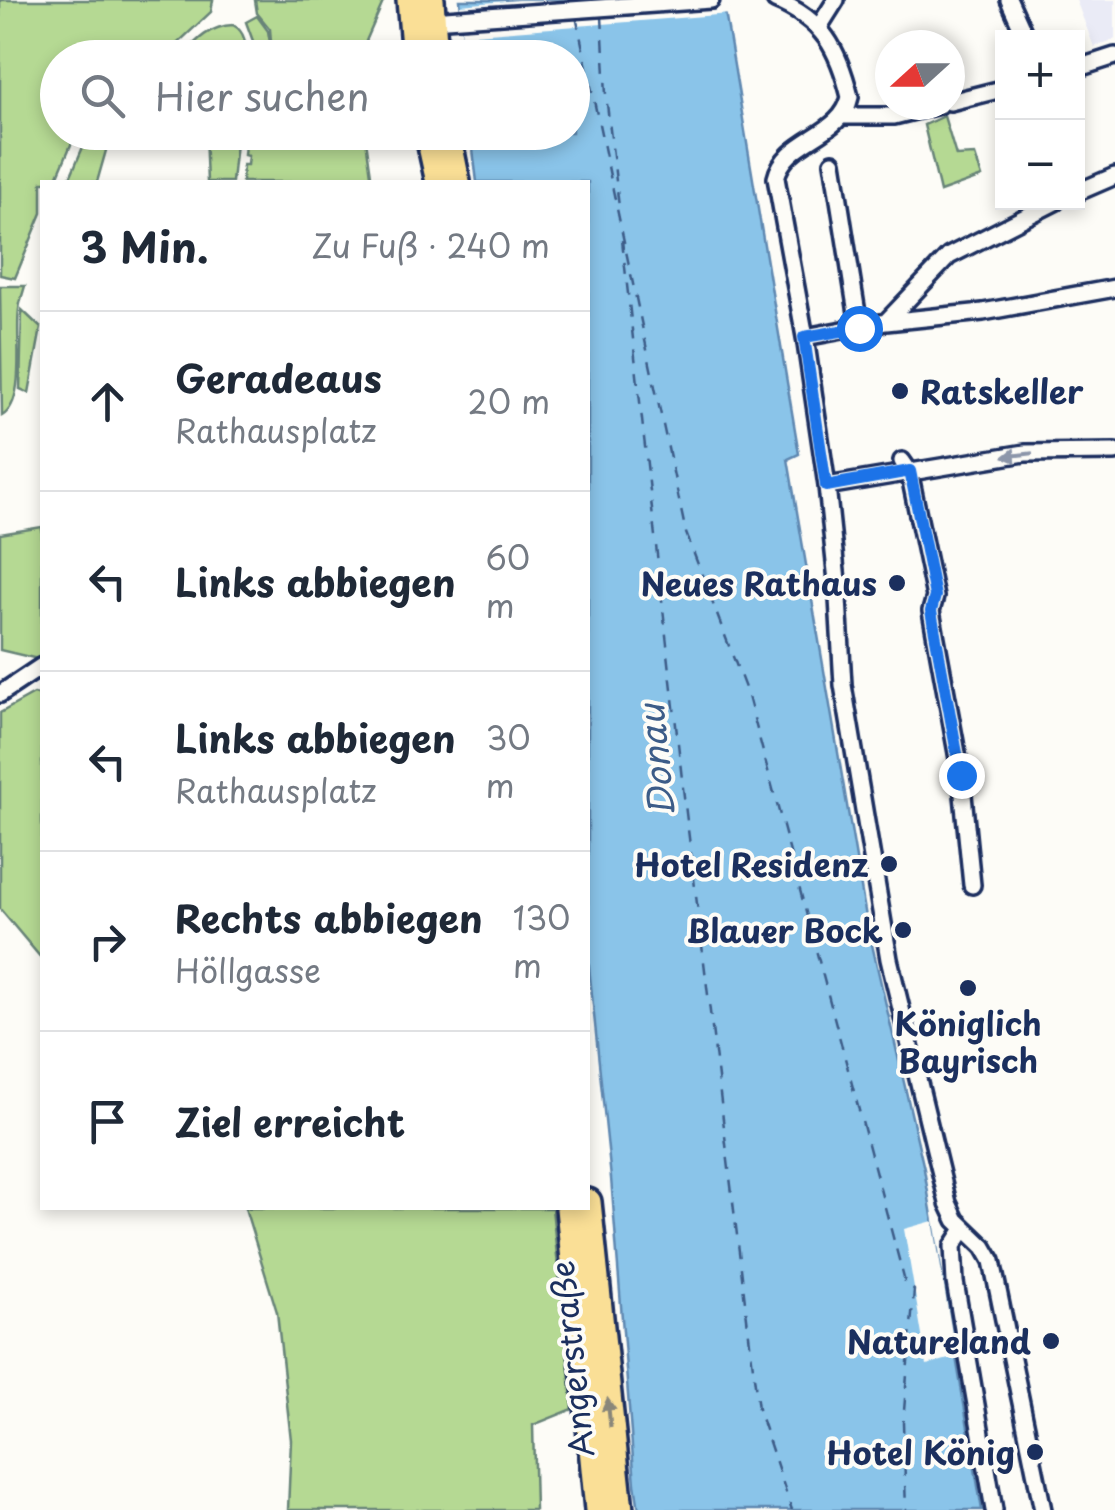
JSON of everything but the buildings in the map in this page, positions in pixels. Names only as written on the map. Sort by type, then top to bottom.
[{"type":"main road","points":[[417,40],[421,10]]},
{"type":"main road","points":[[421,10],[430,40]]},
{"type":"main road","points":[[432,150],[439,180]]},
{"type":"main road","points":[[450,150],[457,180]]},
{"type":"main road","name":"Angerstraße","points":[[568,1210],[598,1510]]},
{"type":"main road","name":"Angerstraße","points":[[589,1210],[620,1510]]},
{"type":"street","points":[[421,10],[461,20],[711,0]]},
{"type":"street","points":[[775,0],[798,10],[819,28],[839,62],[850,97],[842,116],[783,160],[776,178],[826,486],[843,685],[889,958],[948,1203],[992,1262],[1043,1510]]},
{"type":"street","points":[[819,28],[836,0]]},
{"type":"street","points":[[1008,0],[1022,30]]},
{"type":"street","points":[[1085,66],[1115,56]]},
{"type":"street","points":[[965,98],[995,91]]},
{"type":"street","points":[[842,116],[875,116]]},
{"type":"street","points":[[832,162],[859,330]]},
{"type":"street","points":[[1085,189],[1115,176]]},
{"type":"street","points":[[886,322],[949,256],[1038,210]]},
{"type":"street","points":[[804,337],[859,330],[886,322],[983,312],[1115,288]]},
{"type":"street","points":[[826,486],[906,466],[1026,454],[1115,452]]},
{"type":"street","points":[[906,466],[935,596],[931,611],[961,775],[972,884]]},
{"type":"street","points":[[0,694],[40,667]]},
{"type":"street","points":[[964,1229],[953,1246],[955,1282],[994,1510]]},
{"type":"shaded area","points":[[1076,0],[1115,0],[1115,39],[1094,47]]},
{"type":"green space","points":[[0,0],[213,0],[211,12],[181,40],[40,40],[40,150],[69,150],[56,180],[40,180],[40,218],[15,278],[0,275]]},
{"type":"green space","points":[[255,0],[384,0],[366,40],[271,40],[270,29],[257,13]]},
{"type":"green space","points":[[257,16],[270,40],[253,40],[246,22]]},
{"type":"green space","points":[[233,25],[244,40],[198,40],[210,31]]},
{"type":"green space","points":[[945,120],[956,156],[975,155],[982,177],[940,192],[924,125]]},
{"type":"green space","points":[[82,150],[106,150],[98,180],[69,180]]},
{"type":"green space","points":[[206,150],[235,150],[232,180],[207,180]]},
{"type":"green space","points":[[244,150],[367,150],[372,180],[242,180],[248,156]]},
{"type":"green space","points":[[0,286],[25,286],[19,309],[15,397],[2,416]]},
{"type":"green space","points":[[22,310],[40,327],[40,333],[29,393],[20,389]]},
{"type":"green space","points":[[40,527],[40,660],[0,650],[0,534]]},
{"type":"green space","points":[[34,694],[40,696],[40,957],[0,909],[0,713]]},
{"type":"green space","points":[[246,1210],[552,1210],[573,1409],[533,1425],[535,1510],[288,1510],[291,1440],[277,1312]]},
{"type":"water","name":"Donau","points":[[460,0],[723,0],[799,454],[788,459],[867,923],[924,1169],[982,1510],[639,1510],[590,976],[590,180],[477,180],[473,150],[590,150],[590,40],[464,40]]},
{"type":"pier","points":[[518,0],[728,0],[730,14],[462,35],[460,5]]},
{"type":"pier","points":[[933,1221],[956,1357],[927,1365],[904,1229]]},
{"type":"ferry route","points":[[576,16],[581,40]]},
{"type":"ferry route","points":[[602,16],[606,95],[619,207]]},
{"type":"ferry route","points":[[590,82],[686,533],[748,696],[905,1282],[914,1290],[903,1423],[906,1510]]},
{"type":"ferry route","points":[[622,240],[758,1409],[792,1510]]},
{"type":"place","name":"Ratskeller","points":[[900,391]]},
{"type":"place","name":"Neues Rathaus","points":[[897,583]]},
{"type":"place","name":"Hotel Residenz","points":[[889,864]]},
{"type":"place","name":"Blauer Bock","points":[[903,930]]},
{"type":"place","name":"Königlich Bayrisch","points":[[968,988]]},
{"type":"place","name":"Natureland","points":[[1051,1341]]},
{"type":"place","name":"Hotel König","points":[[1035,1452]]},
{"type":"route","points":[[859,328],[804,337],[826,486],[910,471],[935,596],[931,611],[961,775]]}]
